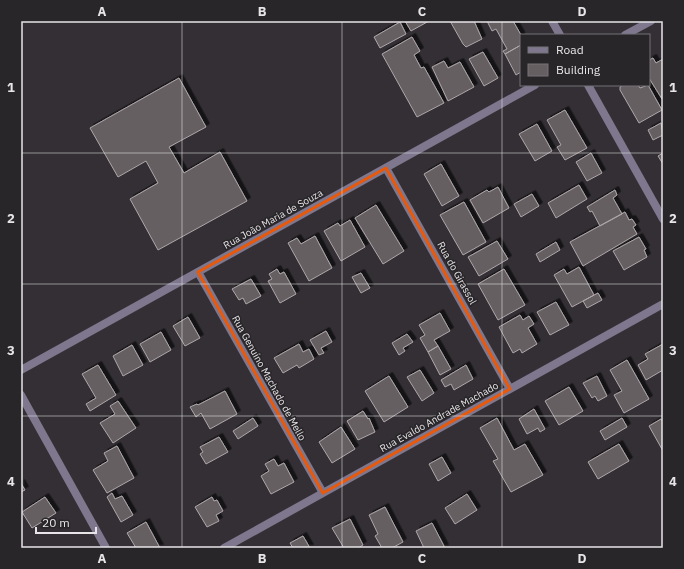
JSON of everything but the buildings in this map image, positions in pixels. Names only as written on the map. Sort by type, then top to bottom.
[{"type":"street","points":[[552,21],[559,34]]},
{"type":"street","points":[[627,34],[649,21]]},
{"type":"street","name":"Rua João Maria de Souza","points":[[21,370],[533,86]]},
{"type":"street","points":[[589,86],[663,219]]},
{"type":"street","name":"Rua do Girassol","points":[[386,168],[510,389]]},
{"type":"street","name":"Rua Genuíno Machado de Mello","points":[[198,272],[323,493]]},
{"type":"street","name":"Rua Evaldo Andrade Machado","points":[[224,548],[663,304]]},
{"type":"street","points":[[21,395],[106,548]]},
{"type":"highlighted area","points":[[386,168],[510,389],[323,493],[198,272]]}]
